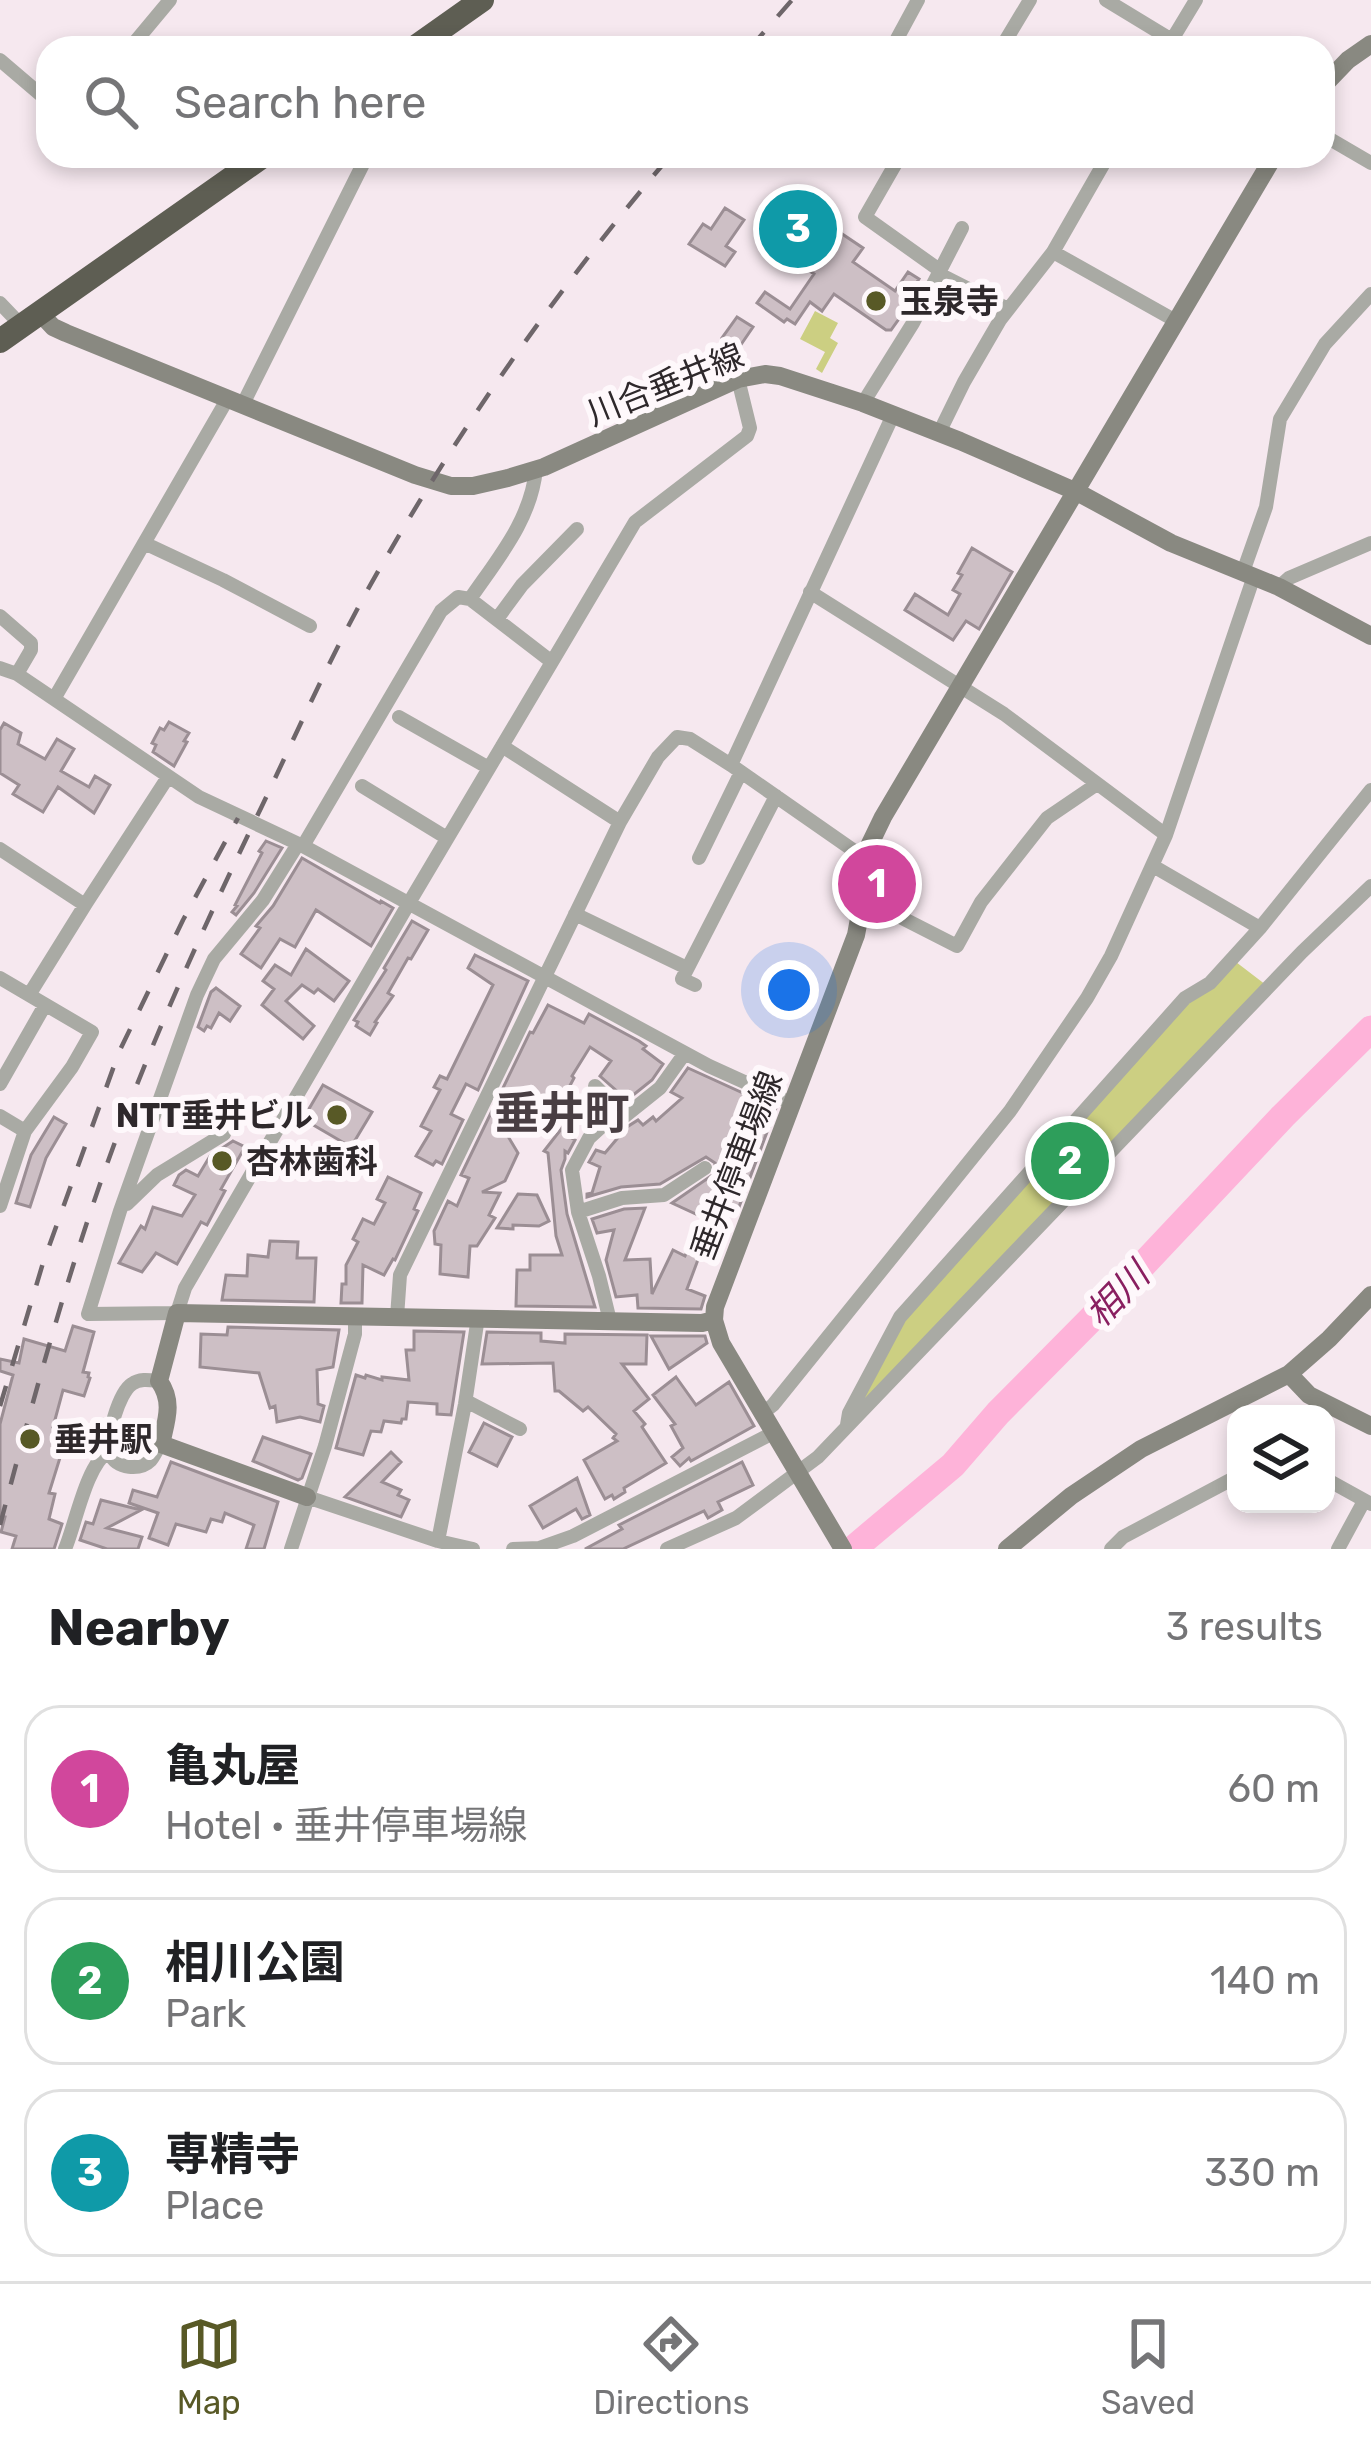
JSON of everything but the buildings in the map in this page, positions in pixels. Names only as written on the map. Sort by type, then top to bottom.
[{"type":"highway","points":[[431,36],[482,0]]},
{"type":"highway","points":[[0,341],[246,168]]},
{"type":"main road","points":[[1335,74],[1371,44]]},
{"type":"main road","name":"垂井停車場線","points":[[714,1320],[715,1306],[856,935],[859,919],[854,893],[863,857],[960,684],[1267,168]]},
{"type":"main road","name":"川合垂井線","points":[[31,319],[451,486],[473,486],[536,470],[738,379],[780,376],[863,403],[1077,492],[1171,543],[1279,587],[1371,636]]},
{"type":"main road","points":[[1006,1549],[1071,1496],[1142,1449],[1289,1374],[1371,1295]]},
{"type":"main road","points":[[307,1497],[161,1444],[169,1405],[159,1381],[177,1313],[714,1320],[721,1343],[843,1549]]},
{"type":"main road","points":[[1289,1374],[1309,1395],[1371,1426]]},
{"type":"street","points":[[140,36],[170,0]]},
{"type":"street","points":[[898,36],[918,0]]},
{"type":"street","points":[[1008,36],[1030,0]]},
{"type":"street","points":[[1106,0],[1161,36]]},
{"type":"street","points":[[1179,36],[1196,0]]},
{"type":"street","points":[[0,60],[36,91]]},
{"type":"street","points":[[1335,142],[1371,163]]},
{"type":"street","points":[[54,699],[144,543],[236,401],[361,168]]},
{"type":"street","points":[[893,168],[865,217],[939,274],[1008,309]]},
{"type":"street","points":[[939,433],[1008,309],[1053,252],[1101,168]]},
{"type":"street","points":[[863,403],[962,228]]},
{"type":"street","points":[[1053,252],[1176,321]]},
{"type":"street","points":[[764,1412],[1010,1111],[1111,956],[1166,835],[1248,574],[1266,507],[1280,419],[1325,344],[1371,294]]},
{"type":"street","points":[[0,303],[31,319]]},
{"type":"street","points":[[552,662],[470,598],[458,597],[441,611],[300,845],[263,900],[214,958],[196,995],[88,1314],[177,1313],[185,1288],[635,522],[747,436],[750,428],[738,379]]},
{"type":"street","points":[[699,858],[810,592],[893,416]]},
{"type":"street","points":[[470,598],[518,530],[534,492],[536,470]]},
{"type":"street","points":[[497,620],[522,585],[577,529]]},
{"type":"street","points":[[144,543],[310,626]]},
{"type":"street","points":[[1279,587],[1289,578],[1371,543]]},
{"type":"street","points":[[810,592],[960,684],[1166,835]]},
{"type":"street","points":[[0,616],[31,643],[17,674]]},
{"type":"street","points":[[0,668],[17,674],[199,796],[409,902],[685,1053],[791,1103]]},
{"type":"street","points":[[399,717],[489,768]]},
{"type":"street","points":[[397,1317],[400,1275],[620,822],[658,757],[677,737],[736,768],[863,857]]},
{"type":"street","points":[[502,746],[620,822]]},
{"type":"street","points":[[29,995],[168,777]]},
{"type":"street","points":[[854,893],[957,946],[981,902],[1047,818],[1097,784]]},
{"type":"street","points":[[362,786],[447,838]]},
{"type":"street","points":[[847,1427],[849,1413],[900,1317],[1185,998],[1210,983],[1260,928],[1371,790]]},
{"type":"street","points":[[695,985],[682,979],[776,796]]},
{"type":"street","points":[[0,849],[85,905]]},
{"type":"street","points":[[1153,866],[1260,928]]},
{"type":"street","points":[[667,1549],[736,1518],[799,1477],[1302,952],[1371,886]]},
{"type":"street","points":[[575,914],[687,968]]},
{"type":"street","points":[[0,978],[92,1031],[72,1067],[25,1130],[0,1206]]},
{"type":"street","points":[[0,1084],[45,1005]]},
{"type":"street","points":[[610,1321],[578,1213],[572,1170],[589,1138],[659,1088],[685,1053]]},
{"type":"street","points":[[595,1086],[625,1116]]},
{"type":"street","points":[[0,1116],[25,1130]]},
{"type":"street","points":[[120,1211],[157,1175],[224,1134]]},
{"type":"street","points":[[578,1213],[622,1198],[664,1195],[705,1168]]},
{"type":"street","points":[[291,1549],[325,1446],[355,1334],[355,1316]]},
{"type":"street","points":[[438,1541],[478,1317]]},
{"type":"street","points":[[159,1381],[130,1384],[110,1433],[109,1451],[128,1467],[140,1466],[150,1461],[161,1444]]},
{"type":"street","points":[[466,1401],[520,1429]]},
{"type":"street","points":[[513,1549],[538,1548],[574,1536],[775,1432]]},
{"type":"street","points":[[65,1549],[93,1470],[109,1451]]},
{"type":"street","points":[[1111,1549],[1123,1537],[1227,1483]]},
{"type":"street","points":[[1335,1485],[1367,1502],[1338,1549]]},
{"type":"street","points":[[307,1497],[473,1549]]},
{"type":"green space","points":[[815,311],[838,323],[830,338],[838,343],[822,373],[816,369],[825,352],[800,339]]},
{"type":"green space","points":[[1236,962],[1266,985],[856,1411],[904,1315],[1184,1006]]},
{"type":"waterway","name":"相川","points":[[853,1549],[953,1465],[1371,1029]]},
{"type":"railway","points":[[760,36],[792,0]]},
{"type":"railway","points":[[0,1525],[67,1284],[131,1099],[321,681],[387,556],[485,400],[555,300],[660,168]]},
{"type":"railway","points":[[0,1406],[43,1263],[119,1052],[238,818]]},
{"type":"place","name":"専精寺","points":[[798,229]]},
{"type":"place","name":"玉泉寺","points":[[876,301]]},
{"type":"place","name":"亀丸屋","points":[[877,884]]},
{"type":"place","name":"NTT垂井ビル","points":[[337,1115]]},
{"type":"place","name":"杏林歯科","points":[[222,1161]]},
{"type":"place","name":"相川公園","points":[[1070,1161]]},
{"type":"place","name":"垂井駅","points":[[30,1439]]},
{"type":"district","name":"垂井町","points":[[562,1113]]}]
